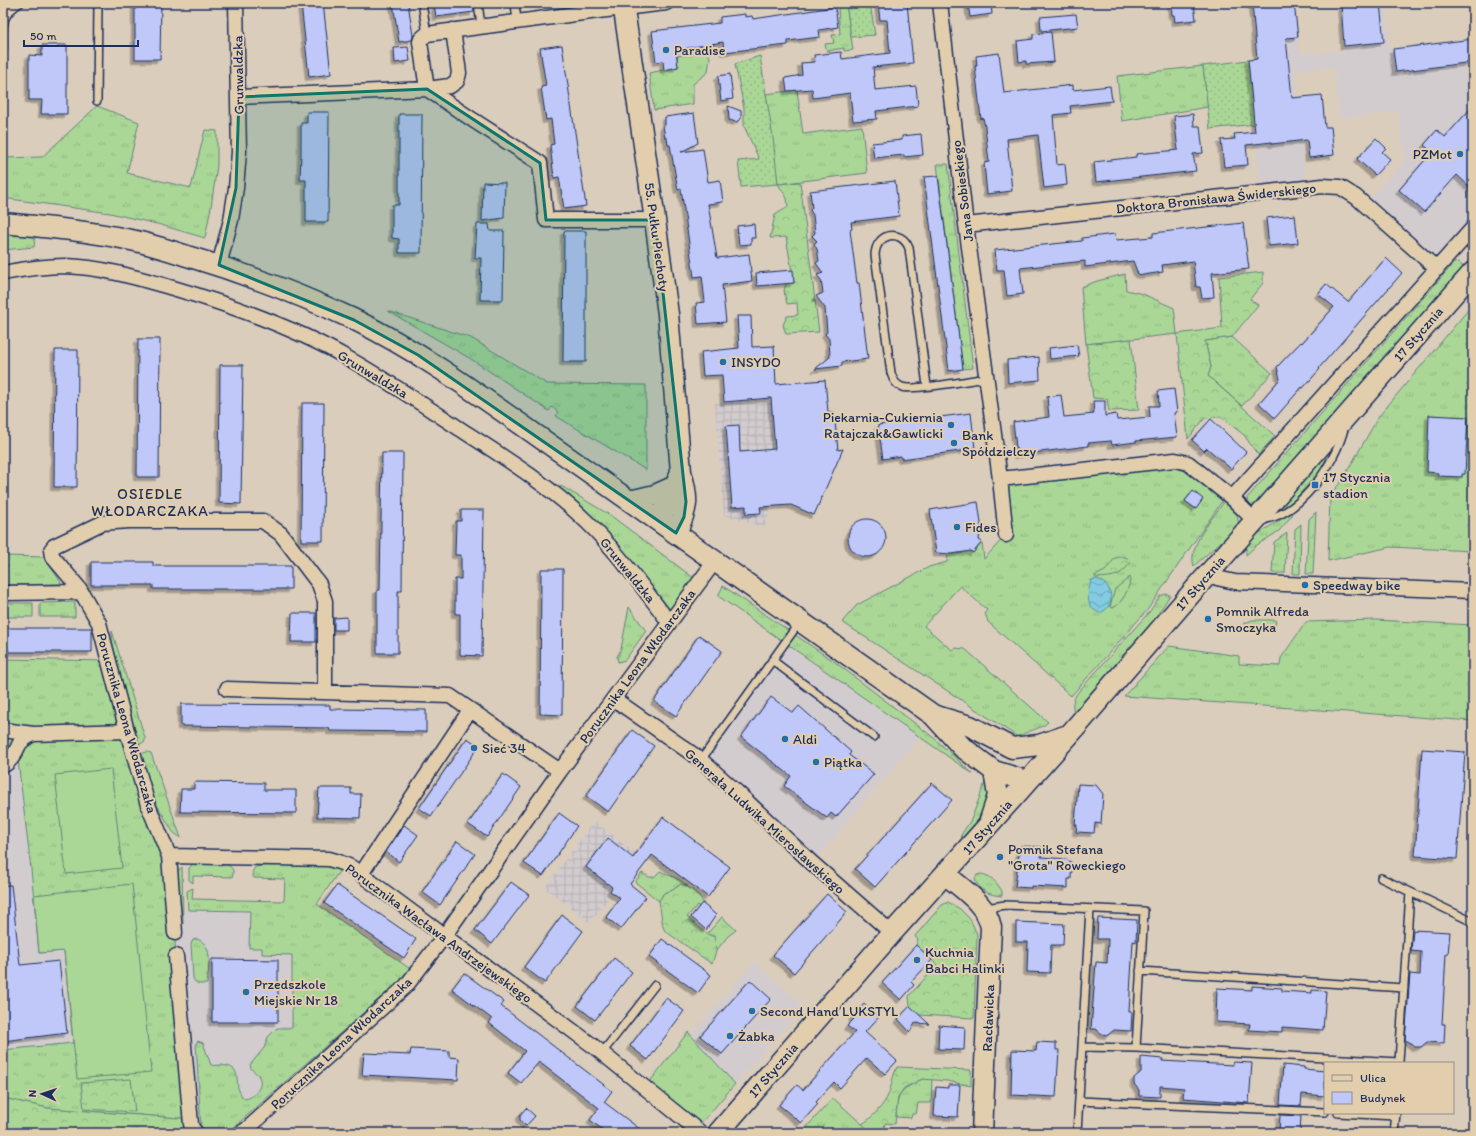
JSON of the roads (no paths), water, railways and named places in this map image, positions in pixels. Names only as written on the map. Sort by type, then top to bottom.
[{"type":"street","name":"Grunwaldzka","points":[[218,265],[231,220],[236,188],[239,152],[236,3]]},
{"type":"street","points":[[655,220],[546,220],[540,163],[426,89],[420,42],[421,38],[427,34],[623,6],[666,3]]},
{"type":"street","name":"Jana Sobieskiego","points":[[940,3],[966,225],[1000,479],[1006,535]]},
{"type":"street","name":"55. Pułku Piechoty","points":[[623,6],[668,314],[678,479],[687,492],[686,510],[668,528]]},
{"type":"street","points":[[239,97],[426,89],[450,86],[457,81],[459,73],[453,30]]},
{"type":"street","name":"Doktora Bronisława Świderskiego","points":[[966,225],[1328,186],[1340,188],[1356,197],[1437,269]]},
{"type":"street","points":[[3,223],[58,228],[130,240],[218,265],[274,286],[354,320],[418,355],[458,381],[933,714],[962,747],[994,771],[1028,781]]},
{"type":"street","points":[[1232,498],[1473,228]]},
{"type":"street","name":"Grunwaldzka","points":[[3,272],[66,266],[108,271],[137,278],[214,300],[296,332],[350,360],[401,390],[513,464],[567,504],[603,538],[618,555],[669,622]]},
{"type":"street","name":"17 Stycznia","points":[[718,1133],[892,933],[1070,734],[1209,572],[1473,272]]},
{"type":"street","points":[[1000,479],[1175,460],[1188,463],[1232,498],[1255,521]]},
{"type":"street","points":[[630,501],[655,495],[678,479]]},
{"type":"street","name":"Porucznika Leona Włodarczaka","points":[[169,856],[148,805],[99,624],[82,592],[52,556],[51,550],[54,546],[102,523],[128,521],[262,521],[281,534],[319,584],[325,601],[325,691]]},
{"type":"street","name":"Porucznika Leona Włodarczaka","points":[[241,1133],[406,986],[445,935],[560,771],[715,561]]},
{"type":"street","points":[[1209,572],[1217,578],[1235,582],[1473,591]]},
{"type":"street","points":[[3,593],[82,592]]},
{"type":"street","points":[[227,689],[450,696],[560,771]]},
{"type":"street","name":"Generała Ludwika Mierosławskiego","points":[[614,699],[701,760],[738,792],[812,863],[892,933]]},
{"type":"street","points":[[361,874],[470,710]]},
{"type":"street","points":[[933,714],[970,726],[1012,748],[1028,781]]},
{"type":"street","points":[[3,730],[33,734],[127,731]]},
{"type":"street","points":[[3,766],[12,759],[20,744],[33,734]]},
{"type":"street","points":[[1012,748],[1039,745],[1070,734]]},
{"type":"street","points":[[987,827],[998,796],[994,771]]},
{"type":"street","points":[[169,856],[175,933]]},
{"type":"street","name":"Porucznika Wacława Andrzejewskiego","points":[[169,856],[330,859],[344,864],[361,874],[445,935],[602,1053],[701,1133]]},
{"type":"street","points":[[945,874],[985,910]]},
{"type":"street","name":"Racławicka","points":[[982,1133],[991,933],[990,921],[985,910]]},
{"type":"street","points":[[176,956],[191,1124],[196,1133]]},
{"type":"lane","points":[[3,47],[3,19],[11,8],[20,3]]},
{"type":"lane","points":[[97,101],[98,3]]},
{"type":"lane","points":[[422,3],[427,34]]},
{"type":"lane","points":[[478,3],[481,26]]},
{"type":"lane","points":[[515,3],[517,21]]},
{"type":"lane","points":[[927,386],[909,248],[907,243],[898,236],[886,236],[878,244],[875,255],[893,379],[901,387],[908,388],[927,386],[986,378]]},
{"type":"lane","points":[[701,760],[800,621]]},
{"type":"lane","points":[[772,660],[874,737]]},
{"type":"lane","points":[[1381,878],[1473,922]]},
{"type":"lane","points":[[1399,1062],[1410,892]]},
{"type":"lane","points":[[985,910],[992,907],[1005,905],[1144,911],[1136,1048]]},
{"type":"lane","points":[[1077,1133],[1090,909]]},
{"type":"lane","points":[[1140,971],[1404,988]]},
{"type":"lane","points":[[602,1053],[655,985]]},
{"type":"lane","points":[[1082,1047],[1136,1048],[1381,1062]]},
{"type":"lane","points":[[1079,1101],[1324,1112]]},
{"type":"lane","points":[[1394,1133],[1396,1114]]},
{"type":"water","points":[[1096,579],[1102,581],[1106,585],[1111,595],[1109,606],[1100,613],[1091,607],[1088,599],[1091,580]]},
{"type":"place","name":"Paradise","points":[[666,50]]},
{"type":"place","name":"PZMot","points":[[1460,154]]},
{"type":"place","name":"INSYDO","points":[[723,362]]},
{"type":"place","name":"Piekarnia-Cukiernia Ratajczak&Gawlicki","points":[[951,425]]},
{"type":"place","name":"Bank Spółdzielczy","points":[[954,443]]},
{"type":"place","name":"17 Stycznia stadion","points":[[1315,485]]},
{"type":"place","name":"Fides","points":[[957,527]]},
{"type":"place","name":"Speedway bike","points":[[1305,585]]},
{"type":"place","name":"Pomnik Alfreda Smoczyka","points":[[1208,619]]},
{"type":"place","name":"Aldi","points":[[785,739]]},
{"type":"place","name":"Sieć 34","points":[[474,748]]},
{"type":"place","name":"Piątka","points":[[816,762]]},
{"type":"place","name":"Pomnik Stefana \"Grota\" Roweckiego","points":[[1000,857]]},
{"type":"place","name":"Kuchnia Babci Halinki","points":[[917,960]]},
{"type":"place","name":"Przedszkole Miejskie Nr 18","points":[[246,992]]},
{"type":"place","name":"Second Hand LUKSTYL","points":[[752,1011]]},
{"type":"place","name":"Żabka","points":[[730,1036]]},
{"type":"district","name":"OSIEDLE WŁODARCZAKA","points":[[150,502]]}]
